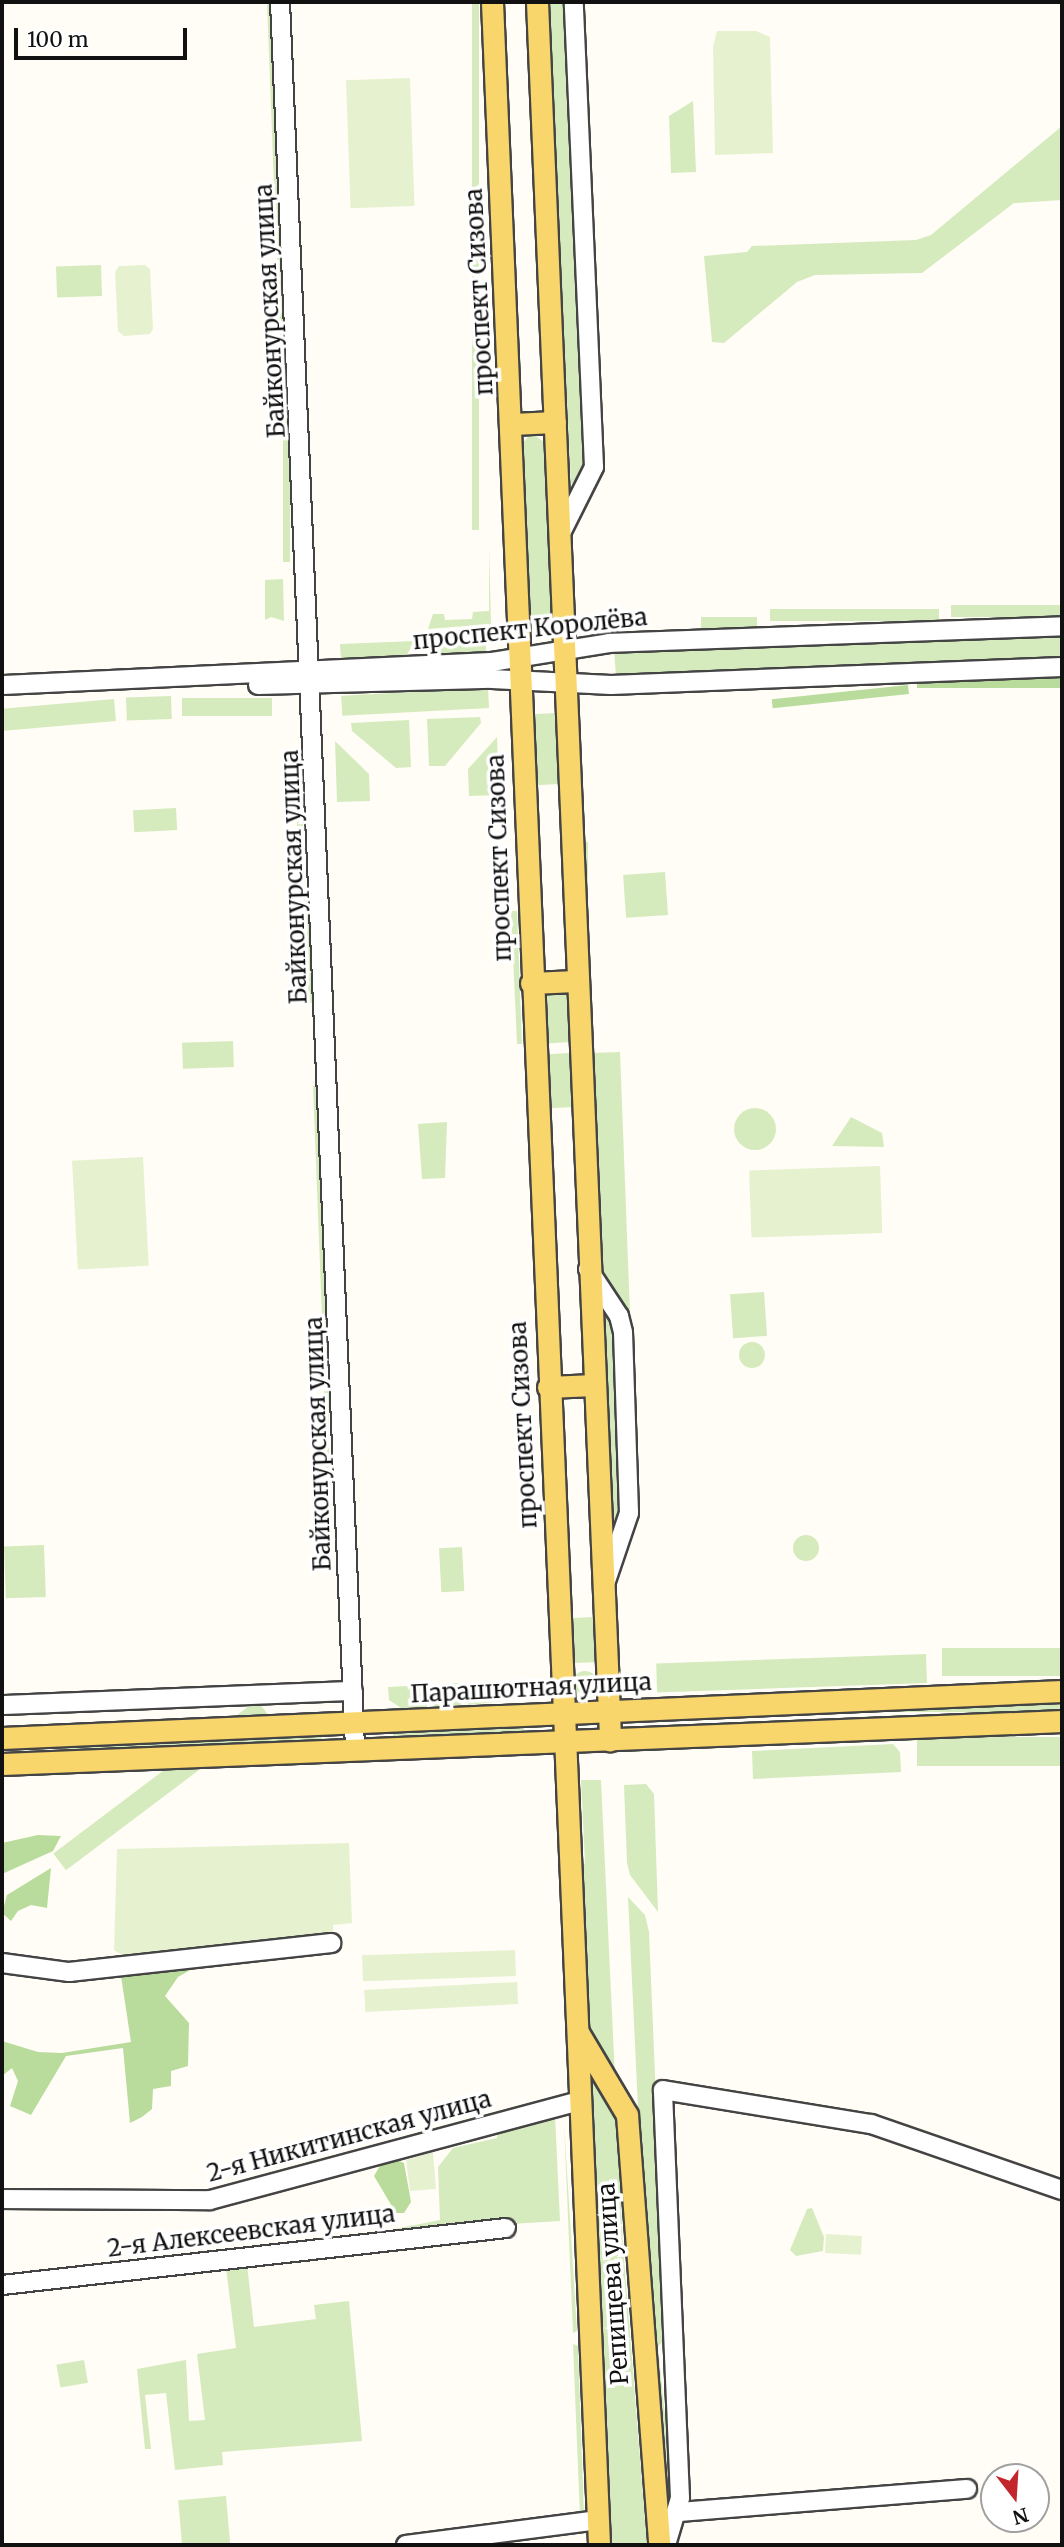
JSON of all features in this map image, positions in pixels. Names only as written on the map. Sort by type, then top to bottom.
[{"type":"main road","name":"проспект Сизова","points":[[492,2],[512,424],[518,680],[564,1713]]},
{"type":"main road","points":[[537,2],[588,1269],[610,1740]]},
{"type":"main road","points":[[512,424],[555,422]]},
{"type":"main road","points":[[531,983],[576,981]]},
{"type":"main road","points":[[548,1387],[594,1385]]},
{"type":"main road","name":"Парашютная улица","points":[[2,1738],[1062,1691]]},
{"type":"main road","name":"Репищева улица","points":[[564,1713],[599,2545]]},
{"type":"main road","points":[[2,1765],[1062,1721]]},
{"type":"main road","points":[[50,1736],[56,1748],[53,1762]]},
{"type":"main road","name":"Репищева улица","points":[[578,2033],[627,2115],[659,2545]]},
{"type":"street","name":"Байконурская улица","points":[[281,2],[355,1750]]},
{"type":"street","points":[[560,536],[594,467],[574,2]]},
{"type":"street","name":"проспект Королёва","points":[[2,696],[310,678],[492,662],[609,643],[1062,626]]},
{"type":"street","name":"проспект Королёва","points":[[2,685],[310,678],[518,680],[564,684],[1062,667]]},
{"type":"street","points":[[588,1269],[619,1315],[623,1332],[629,1514],[603,1591]]},
{"type":"street","points":[[2,1705],[353,1691]]},
{"type":"street","points":[[2,1964],[69,1972],[331,1943]]},
{"type":"street","points":[[666,2545],[679,2512],[671,2353],[676,2334],[663,2090],[871,2124],[1062,2189]]},
{"type":"street","name":"2-я Никитинская улица","points":[[2,2199],[211,2200],[580,2101]]},
{"type":"street","name":"2-я Алексеевская улица","points":[[2,2285],[506,2228]]},
{"type":"street","points":[[679,2512],[967,2489]]},
{"type":"street","points":[[406,2545],[598,2520]]},
{"type":"green space","points":[[267,2],[272,2],[288,395],[282,395]]},
{"type":"green space","points":[[472,2],[479,2],[479,530],[472,530]]},
{"type":"green space","points":[[548,2],[567,2],[586,456],[579,479],[571,484]]},
{"type":"green space","points":[[717,31],[756,31],[770,37],[773,153],[715,155],[713,47]]},
{"type":"green space","points":[[410,78],[414,206],[351,208],[346,80]]},
{"type":"green space","points":[[693,101],[696,172],[671,173],[669,116]]},
{"type":"green space","points":[[1062,126],[1062,200],[1014,203],[922,273],[815,275],[797,282],[724,343],[712,342],[704,256],[747,252],[752,246],[916,240],[931,235]]},
{"type":"green space","points":[[101,265],[102,296],[57,298],[56,267]]},
{"type":"green space","points":[[145,265],[150,269],[153,329],[150,334],[124,336],[118,331],[115,272],[119,266]]},
{"type":"green space","points":[[283,411],[290,411],[290,562],[283,562]]},
{"type":"green space","points":[[532,433],[545,443],[553,615],[527,617],[520,446]]},
{"type":"green space","points":[[489,546],[491,624],[428,629],[433,614],[444,614],[445,620],[472,619],[473,612],[489,611]]},
{"type":"green space","points":[[283,579],[284,621],[271,617],[265,620],[265,580]]},
{"type":"green space","points":[[951,605],[1062,605],[1062,617],[951,617]]},
{"type":"green space","points":[[770,609],[939,609],[939,621],[770,621]]},
{"type":"green space","points":[[701,617],[757,617],[757,628],[701,628]]},
{"type":"green space","points":[[1062,634],[1062,658],[616,677],[614,649]]},
{"type":"green space","points":[[486,638],[486,652],[440,654],[431,644]]},
{"type":"green space","points":[[415,641],[406,656],[341,659],[340,644]]},
{"type":"green space","points":[[917,678],[1062,678],[1062,688],[917,688]]},
{"type":"green space","points":[[908,685],[909,694],[773,708],[772,699]]},
{"type":"green space","points":[[488,688],[489,708],[342,716],[341,696]]},
{"type":"green space","points":[[171,696],[172,719],[127,721],[126,698]]},
{"type":"green space","points":[[182,698],[272,698],[272,716],[182,716]]},
{"type":"green space","points":[[114,699],[116,721],[4,731],[2,709]]},
{"type":"green space","points":[[556,713],[560,784],[535,785],[531,714]]},
{"type":"green space","points":[[480,717],[481,723],[445,766],[429,766],[427,719]]},
{"type":"green space","points":[[409,720],[411,767],[396,768],[352,731],[351,723]]},
{"type":"green space","points":[[497,737],[499,795],[469,796],[468,769]]},
{"type":"green space","points":[[335,741],[369,774],[370,801],[337,802]]},
{"type":"green space","points":[[297,764],[303,764],[303,886],[297,886]]},
{"type":"green space","points":[[176,808],[177,830],[134,832],[133,810]]},
{"type":"green space","points":[[584,842],[588,842],[588,1016],[584,1016]]},
{"type":"green space","points":[[665,872],[668,915],[626,918],[623,875]]},
{"type":"green space","points":[[304,897],[309,897],[314,1003],[308,1003]]},
{"type":"green space","points":[[511,911],[517,911],[522,1044],[517,1044]]},
{"type":"green space","points":[[567,993],[570,1042],[546,1044],[543,995]]},
{"type":"green space","points":[[233,1041],[234,1067],[183,1069],[182,1043]]},
{"type":"green space","points":[[620,1052],[630,1314],[606,1279],[601,1260],[592,1053]]},
{"type":"green space","points":[[570,1053],[573,1107],[549,1108],[546,1054]]},
{"type":"green space","points":[[317,1085],[329,1368],[324,1368],[313,1086]]},
{"type":"green space","points":[[755,1108],[770,1114],[776,1129],[770,1144],[755,1150],[740,1144],[734,1129],[740,1114]]},
{"type":"green space","points":[[851,1117],[882,1133],[884,1147],[832,1146]]},
{"type":"green space","points":[[447,1122],[445,1178],[422,1179],[418,1124]]},
{"type":"green space","points":[[143,1157],[149,1266],[78,1270],[72,1161]]},
{"type":"green space","points":[[880,1166],[882,1233],[751,1238],[749,1171]]},
{"type":"green space","points":[[764,1292],[767,1336],[733,1338],[730,1294]]},
{"type":"green space","points":[[603,1302],[615,1320],[625,1513],[612,1534]]},
{"type":"green space","points":[[752,1342],[761,1346],[765,1355],[761,1364],[752,1368],[743,1364],[739,1355],[743,1346]]},
{"type":"green space","points":[[324,1381],[329,1381],[329,1479],[324,1479]]},
{"type":"green space","points":[[806,1535],[815,1539],[819,1548],[815,1557],[806,1561],[797,1557],[793,1548],[797,1539]]},
{"type":"green space","points":[[44,1545],[46,1597],[6,1598],[4,1546]]},
{"type":"green space","points":[[462,1547],[464,1591],[441,1592],[439,1548]]},
{"type":"green space","points":[[594,1617],[596,1662],[571,1663],[569,1618]]},
{"type":"green space","points":[[942,1648],[1062,1648],[1062,1676],[942,1676]]},
{"type":"green space","points":[[926,1654],[927,1683],[657,1692],[656,1663]]},
{"type":"green space","points":[[585,1671],[594,1675],[598,1684],[594,1693],[585,1697],[576,1693],[572,1684],[576,1675]]},
{"type":"green space","points":[[510,1681],[503,1701],[468,1705],[467,1683]]},
{"type":"green space","points":[[460,1683],[461,1705],[434,1706],[433,1684]]},
{"type":"green space","points":[[426,1685],[427,1707],[401,1708],[389,1700],[388,1687]]},
{"type":"green space","points":[[257,1700],[270,1717],[66,1870],[53,1853]]},
{"type":"green space","points":[[657,1704],[1062,1704],[1062,1712],[657,1712]]},
{"type":"green space","points":[[524,1728],[524,1734],[393,1739],[393,1734]]},
{"type":"green space","points":[[322,1735],[322,1743],[63,1750],[65,1746]]},
{"type":"green space","points":[[917,1737],[1062,1737],[1062,1766],[917,1766]]},
{"type":"green space","points":[[893,1744],[900,1752],[901,1772],[753,1779],[752,1751]]},
{"type":"green space","points":[[581,1780],[601,1780],[623,2247],[647,2545],[609,2545],[580,1871],[585,1863]]},
{"type":"green space","points":[[646,1784],[654,1794],[658,1912],[630,1875],[627,1863],[624,1785]]},
{"type":"green space","points":[[38,1835],[61,1836],[53,1851],[2,1874],[2,1843]]},
{"type":"green space","points":[[349,1843],[352,1923],[333,1925],[333,1937],[123,1956],[114,1950],[117,1849]]},
{"type":"green space","points":[[51,1868],[47,1908],[31,1905],[18,1911],[11,1921],[2,1913],[7,1895]]},
{"type":"green space","points":[[628,1897],[645,1915],[649,1932],[666,2337],[658,2347],[673,2494],[666,2521],[642,2192]]},
{"type":"green space","points":[[515,1950],[516,1976],[363,1981],[362,1955]]},
{"type":"green space","points":[[190,1963],[192,1969],[178,1977],[165,1996],[189,2023],[188,2066],[171,2071],[171,2086],[153,2089],[152,2109],[142,2117],[130,2123],[123,2048],[66,2056],[31,2115],[10,2106],[18,2081],[12,2068],[2,2076],[2,2041],[38,2052],[62,2053],[131,2042],[121,1976]]},
{"type":"green space","points":[[517,1982],[518,2004],[365,2012],[364,1990]]},
{"type":"green space","points":[[555,2115],[560,2221],[511,2224],[510,2218],[360,2236],[440,2220],[438,2167],[453,2148],[497,2138],[498,2128]]},
{"type":"green space","points":[[564,2123],[577,2331],[573,2333]]},
{"type":"green space","points":[[433,2152],[436,2189],[410,2191],[406,2160]]},
{"type":"green space","points":[[397,2160],[404,2163],[411,2202],[404,2213],[396,2213],[374,2176],[381,2164]]},
{"type":"green space","points":[[812,2208],[824,2237],[823,2251],[796,2256],[790,2250],[807,2209]]},
{"type":"green space","points":[[826,2234],[862,2236],[861,2255],[825,2253]]},
{"type":"green space","points":[[247,2264],[254,2327],[316,2319],[314,2305],[349,2301],[362,2441],[222,2452],[223,2465],[175,2470],[166,2393],[145,2395],[151,2449],[145,2449],[137,2369],[186,2360],[189,2421],[205,2420],[197,2354],[236,2348],[226,2268]]},
{"type":"green space","points":[[573,2344],[578,2346],[584,2515],[580,2517]]},
{"type":"green space","points":[[84,2360],[88,2383],[60,2388],[56,2365]]},
{"type":"green space","points":[[226,2496],[230,2545],[182,2545],[178,2500]]}]
